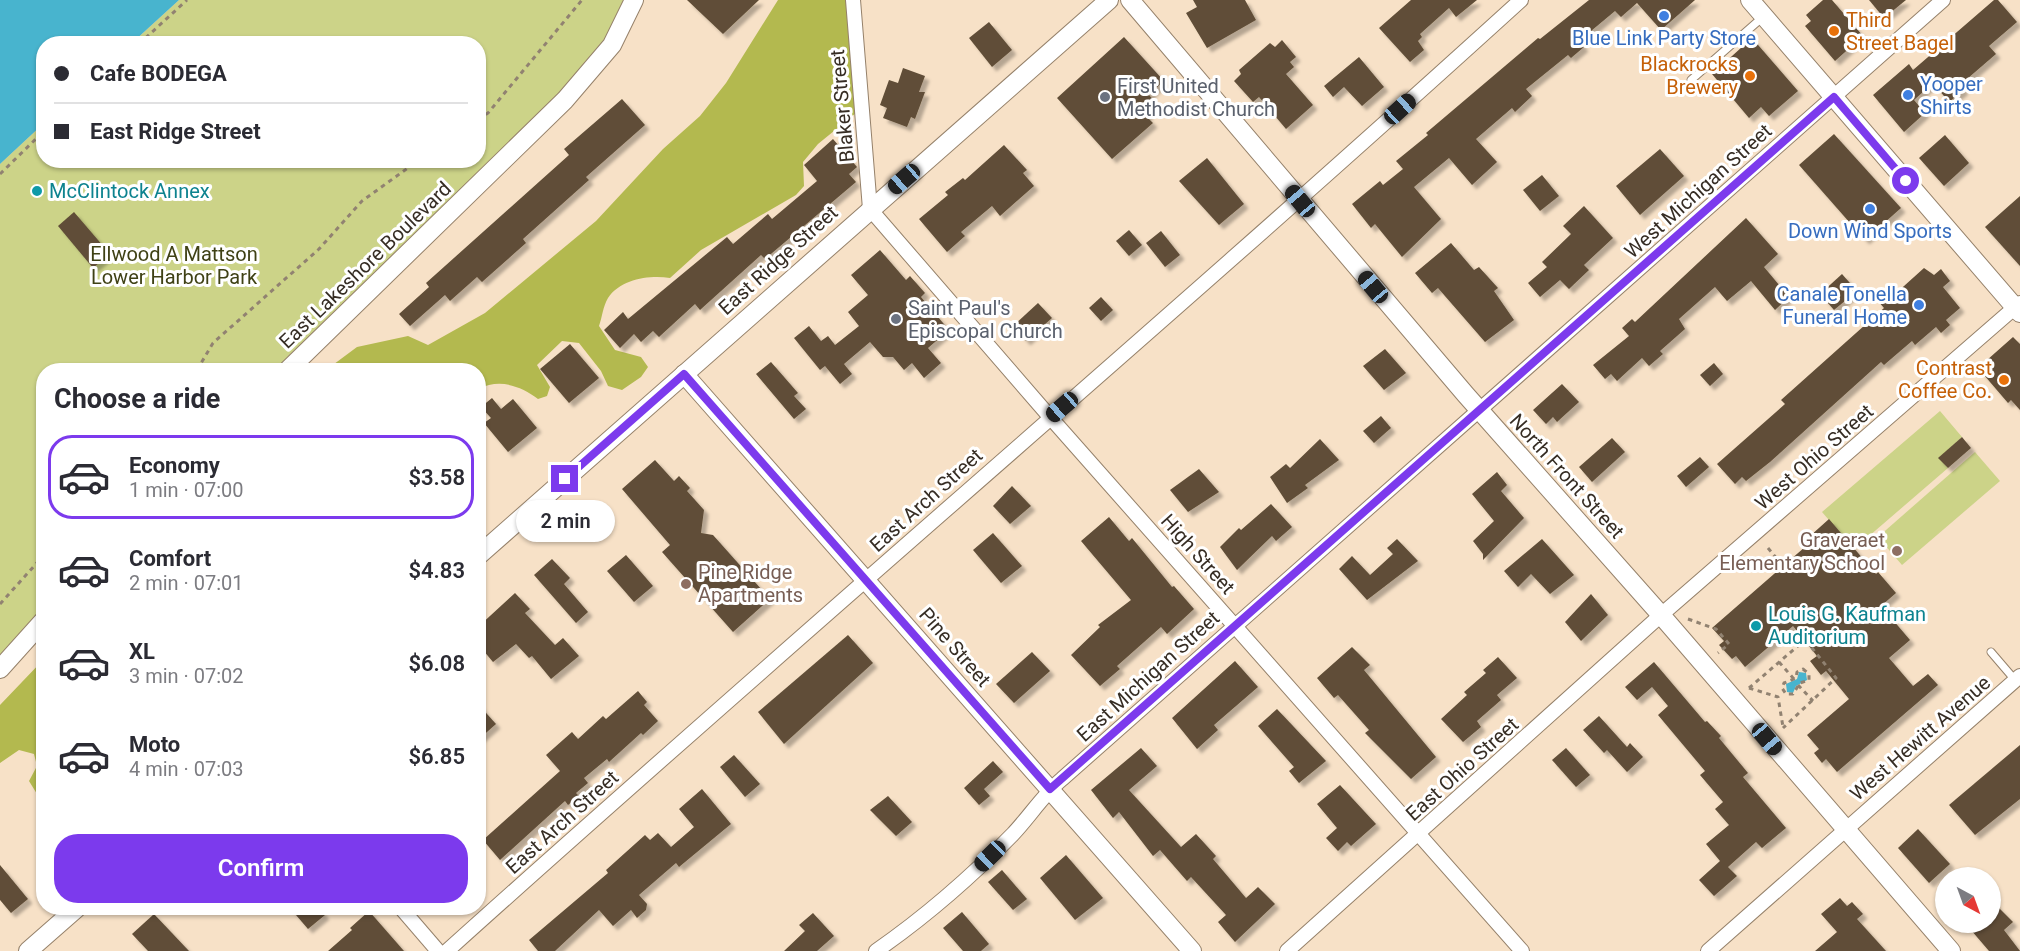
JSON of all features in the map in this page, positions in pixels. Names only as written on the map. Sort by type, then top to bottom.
[{"type":"street","name":"East Lakeshore Boulevard","points":[[295,363],[565,100],[612,45],[634,0]]},
{"type":"street","name":"Blaker Street","points":[[853,0],[870,209]]},
{"type":"street","name":"East Ridge Street","points":[[486,548],[1109,0]]},
{"type":"street","name":"North Front Street","points":[[1130,0],[1479,411],[1661,615],[1951,951]]},
{"type":"street","name":"East Arch Street","points":[[447,951],[1050,417],[1300,201],[1521,0]]},
{"type":"street","points":[[1750,0],[2018,308]]},
{"type":"street","name":"West Michigan Street","points":[[1479,411],[1943,0]]},
{"type":"street","name":"High Street","points":[[870,209],[1050,417],[1522,951]]},
{"type":"street","name":"West Ohio Street","points":[[1661,615],[2018,308]]},
{"type":"street","name":"Pine Street","points":[[684,374],[1192,951]]},
{"type":"street","name":"East Michigan Street","points":[[876,951],[912,926],[978,868],[1014,833],[1050,789],[1479,411]]},
{"type":"street","name":"East Ohio Street","points":[[1287,951],[1661,615]]},
{"type":"street","points":[[0,669],[36,629]]},
{"type":"street","name":"West Hewitt Avenue","points":[[1708,951],[2018,678]]},
{"type":"street","points":[[28,951],[70,915]]},
{"type":"street","points":[[406,915],[438,951]]},
{"type":"lane","points":[[1691,80],[1764,16]]},
{"type":"lane","points":[[1991,652],[2018,678]]},
{"type":"path","points":[[148,36],[187,0]]},
{"type":"path","points":[[486,114],[582,0]]},
{"type":"path","points":[[0,174],[36,139]]},
{"type":"path","points":[[201,363],[213,343],[320,249],[362,201],[408,168]]},
{"type":"path","points":[[1768,548],[1778,560]]},
{"type":"path","points":[[0,604],[36,564]]},
{"type":"path","points":[[1688,619],[1716,629],[1729,644],[1718,653]]},
{"type":"path","points":[[1808,643],[1836,678],[1783,728],[1778,697],[1749,688],[1799,645],[1808,643]]},
{"type":"path","points":[[1779,663],[1794,680]]},
{"type":"path","points":[[1798,671],[1808,672],[1809,680],[1798,685],[1793,694],[1784,692],[1784,683],[1794,680],[1798,671]]},
{"type":"path","points":[[1798,685],[1813,702]]},
{"type":"path","points":[[1778,697],[1784,692]]},
{"type":"green space","name":"Ellwood A Mattson Lower Harbor Park","points":[[179,0],[634,0],[612,45],[295,363],[36,363],[36,628],[0,669],[0,164],[36,131],[36,168],[486,168],[486,36],[140,36]]},
{"type":"green space","points":[[778,0],[847,0],[856,113],[818,144],[803,162],[804,186],[796,195],[701,250],[670,278],[653,277],[636,280],[620,286],[608,298],[599,326],[615,350],[641,357],[648,367],[641,377],[622,390],[608,386],[601,371],[579,343],[562,341],[537,365],[550,387],[547,396],[538,399],[510,385],[494,384],[486,386],[486,363],[335,363],[357,347],[408,336],[428,345],[485,313],[596,221],[663,149],[700,116],[726,83]]},
{"type":"green space","points":[[1940,411],[1962,437],[1939,458],[1948,468],[1854,549],[1822,512]]},
{"type":"green space","points":[[1975,452],[2000,481],[1902,565],[1878,537]]},
{"type":"green space","points":[[36,667],[36,762],[34,754],[19,750],[0,763],[0,705]]},
{"type":"green space","points":[[36,768],[36,792],[29,781]]},
{"type":"water","points":[[0,0],[179,0],[140,36],[36,36],[36,131],[0,164]]},
{"type":"water","points":[[1799,672],[1806,673],[1807,680],[1796,686],[1793,693],[1787,692],[1786,684],[1797,679]]},
{"type":"building","points":[[687,0],[759,0],[723,34]]},
{"type":"building","points":[[1193,0],[1245,0],[1256,20],[1207,48],[1186,13],[1197,7]]},
{"type":"building","points":[[1411,0],[1477,0],[1456,17],[1449,8],[1420,34],[1422,37],[1418,41],[1424,50],[1410,62],[1379,28]]},
{"type":"building","points":[[1589,0],[1695,0],[1661,30],[1637,3],[1621,17],[1615,11],[1579,41],[1584,47],[1571,58],[1568,55],[1526,89],[1532,96],[1515,112],[1512,108],[1476,139],[1497,162],[1472,185],[1449,158],[1414,187],[1441,219],[1402,257],[1375,224],[1371,228],[1352,204],[1380,181],[1383,185],[1403,169],[1396,161],[1428,135],[1426,133],[1538,38],[1540,39]]},
{"type":"building","name":"Third Street Bagel","points":[[1823,0],[1832,0],[1863,36],[1835,61],[1805,26],[1811,21],[1806,15]]},
{"type":"building","points":[[1869,0],[1906,0],[1884,18]]},
{"type":"building","points":[[1994,0],[1998,0],[2017,22],[1989,46],[1996,54],[1960,85],[1964,90],[1949,102],[1933,83],[1914,100],[1925,113],[1904,132],[1873,95],[1909,64],[1913,70]]},
{"type":"building","points":[[989,22],[1012,50],[992,67],[969,38]]},
{"type":"building","name":"First United Methodist Church","points":[[1124,37],[1164,81],[1149,95],[1158,105],[1146,116],[1153,123],[1112,159],[1057,98]]},
{"type":"building","name":"Blackrocks Brewery","points":[[1752,38],[1798,91],[1769,116],[1761,107],[1749,118],[1712,74]]},
{"type":"building","points":[[1282,40],[1296,57],[1290,62],[1294,67],[1286,74],[1313,105],[1286,129],[1259,97],[1253,102],[1234,81],[1241,74],[1239,70],[1270,43],[1275,47]]},
{"type":"building","points":[[1359,57],[1384,87],[1362,106],[1344,87],[1333,97],[1324,86]]},
{"type":"building","points":[[903,68],[925,76],[919,92],[925,92],[915,119],[911,117],[907,127],[883,118],[887,108],[880,105],[889,80],[898,83]]},
{"type":"building","points":[[622,99],[645,125],[586,177],[589,180],[523,239],[526,243],[482,282],[477,277],[450,301],[445,295],[410,326],[399,314],[429,287],[426,283],[569,155],[564,149]]},
{"type":"building","points":[[1834,134],[1901,208],[1865,240],[1799,165]]},
{"type":"building","points":[[1945,135],[1969,163],[1944,186],[1919,158]]},
{"type":"building","points":[[833,139],[857,167],[849,174],[856,182],[765,259],[761,255],[700,310],[695,304],[659,337],[653,331],[641,342],[634,334],[620,348],[604,330],[623,312],[628,319],[727,237],[733,244],[768,214],[772,219],[817,181],[804,165]]},
{"type":"building","points":[[1004,145],[1027,170],[1023,173],[1034,186],[1000,216],[992,206],[961,232],[965,236],[947,252],[919,219],[948,195],[945,192],[963,178],[965,180]]},
{"type":"building","points":[[1660,149],[1684,176],[1640,215],[1616,186]]},
{"type":"building","points":[[1207,158],[1244,204],[1219,225],[1179,181]]},
{"type":"building","points":[[1542,175],[1559,196],[1540,211],[1523,190]]},
{"type":"building","points":[[2020,196],[2020,266],[1985,227]]},
{"type":"building","points":[[1584,206],[1613,238],[1584,265],[1589,270],[1569,289],[1560,280],[1540,297],[1528,283],[1547,267],[1542,262],[1571,234],[1563,226]]},
{"type":"building","points":[[74,212],[110,254],[93,268],[58,226]]},
{"type":"building","points":[[1746,218],[1778,254],[1764,267],[1789,297],[1775,310],[1751,281],[1727,301],[1715,287],[1679,319],[1685,329],[1660,351],[1663,354],[1649,366],[1642,358],[1617,381],[1611,374],[1605,379],[1593,365],[1629,336],[1622,328],[1632,319],[1635,322]]},
{"type":"building","points":[[1129,230],[1142,245],[1129,256],[1116,241]]},
{"type":"building","points":[[1161,231],[1180,255],[1165,267],[1146,243]]},
{"type":"building","points":[[1451,243],[1474,270],[1479,267],[1498,288],[1494,291],[1514,320],[1485,342],[1438,288],[1432,293],[1415,273]]},
{"type":"building","name":"Saint Paul's Episcopal Church","points":[[880,250],[906,280],[910,276],[925,293],[921,297],[949,330],[928,348],[941,363],[924,378],[912,363],[904,370],[893,357],[883,357],[870,342],[844,364],[852,374],[840,384],[825,366],[820,370],[794,338],[809,326],[821,341],[828,336],[835,345],[859,326],[848,312],[868,295],[851,275]]},
{"type":"building","points":[[1924,268],[1934,275],[1941,269],[1950,281],[1943,287],[1960,308],[1946,320],[1950,325],[1941,333],[1936,327],[1915,345],[1912,341],[1884,365],[1881,362],[1770,462],[1746,481],[1742,477],[1735,484],[1717,464],[1785,404],[1781,400],[1884,308],[1878,301],[1890,291],[1894,295]]},
{"type":"building","points":[[1842,274],[1857,291],[1834,310],[1820,294]]},
{"type":"building","points":[[1101,297],[1113,310],[1101,321],[1089,308]]},
{"type":"building","points":[[1038,303],[1052,318],[1026,341],[1013,326]]},
{"type":"building","name":"Contrast Coffee Co.","points":[[2013,337],[2020,344],[2020,410],[2011,400],[2008,403],[1978,368]]},
{"type":"building","points":[[570,344],[599,378],[569,403],[540,369]]},
{"type":"building","points":[[1385,349],[1406,373],[1384,390],[1363,366]]},
{"type":"building","points":[[771,362],[798,393],[794,396],[806,409],[794,419],[756,374]]},
{"type":"building","points":[[1714,363],[1723,374],[1710,386],[1700,375]]},
{"type":"building","points":[[1562,384],[1579,402],[1557,422],[1553,417],[1546,424],[1533,410]]},
{"type":"building","points":[[492,398],[501,409],[513,399],[537,428],[508,452],[486,425],[486,422],[491,418],[486,412],[486,403]]},
{"type":"building","points":[[1381,416],[1391,428],[1374,443],[1363,431]]},
{"type":"building","points":[[1962,437],[1971,448],[1948,468],[1938,458]]},
{"type":"building","points":[[1612,438],[1625,452],[1592,482],[1579,467]]},
{"type":"building","points":[[1320,439],[1339,460],[1305,485],[1308,488],[1287,503],[1270,477],[1286,464],[1290,468]]},
{"type":"building","points":[[1700,457],[1709,467],[1686,487],[1677,476]]},
{"type":"building","name":"Pine Ridge Apartments","points":[[655,460],[674,481],[679,476],[690,488],[687,491],[704,510],[701,533],[713,535],[770,599],[733,632],[662,552],[670,545],[622,489]]},
{"type":"building","points":[[1199,469],[1219,492],[1188,512],[1170,490]]},
{"type":"building","points":[[1497,472],[1507,485],[1501,491],[1524,518],[1483,560],[1483,554],[1473,541],[1494,521],[1472,494]]},
{"type":"building","points":[[1012,486],[1031,506],[1010,524],[993,506]]},
{"type":"building","points":[[1271,504],[1292,527],[1276,541],[1272,536],[1237,570],[1220,547],[1239,528],[1241,530]]},
{"type":"building","points":[[1109,517],[1129,541],[1132,538],[1172,587],[1174,586],[1194,609],[1167,634],[1161,627],[1117,666],[1120,669],[1100,686],[1071,655],[1100,627],[1098,625],[1131,600],[1081,541]]},
{"type":"building","name":"Graveraet Elementary School","points":[[1829,519],[1876,574],[1878,572],[1896,593],[1881,606],[1910,640],[1889,658],[1913,686],[1928,674],[1938,685],[1837,772],[1826,759],[1822,763],[1814,753],[1819,749],[1807,735],[1849,699],[1826,671],[1821,675],[1810,661],[1817,656],[1793,626],[1745,667],[1736,656],[1732,659],[1719,645],[1724,641],[1712,628],[1813,540],[1810,536]]},
{"type":"building","points":[[993,533],[1022,566],[1001,583],[973,550]]},
{"type":"building","points":[[1397,539],[1418,561],[1367,600],[1339,569],[1352,556],[1370,575],[1393,554],[1387,548]]},
{"type":"building","points":[[1542,539],[1574,575],[1550,594],[1531,574],[1518,587],[1504,571]]},
{"type":"building","points":[[626,555],[653,586],[634,602],[607,571]]},
{"type":"building","points":[[552,559],[570,578],[564,584],[588,612],[576,623],[534,575]]},
{"type":"building","points":[[515,593],[530,609],[525,613],[555,645],[563,638],[579,656],[551,679],[532,656],[529,658],[516,644],[493,662],[486,654],[486,620]]},
{"type":"building","points":[[1591,594],[1608,615],[1581,641],[1565,622]]},
{"type":"building","points":[[848,635],[873,663],[784,744],[758,712]]},
{"type":"building","points":[[1352,647],[1370,665],[1364,670],[1436,757],[1411,779],[1365,733],[1369,730],[1338,695],[1334,698],[1317,678]]},
{"type":"building","points":[[1032,652],[1050,671],[1014,703],[996,684]]},
{"type":"building","points":[[1498,657],[1517,678],[1497,695],[1501,700],[1477,721],[1481,727],[1463,742],[1441,719],[1467,695],[1464,692],[1486,673],[1483,670]]},
{"type":"building","points":[[1235,661],[1258,687],[1214,725],[1218,730],[1197,749],[1172,718]]},
{"type":"building","points":[[1654,662],[1705,722],[1707,721],[1721,736],[1719,738],[1748,773],[1743,777],[1786,828],[1762,848],[1756,842],[1728,867],[1737,876],[1714,896],[1699,880],[1720,861],[1706,844],[1729,825],[1715,809],[1723,802],[1700,775],[1705,771],[1658,715],[1668,706],[1652,687],[1637,700],[1625,687]]},
{"type":"building","points":[[638,691],[647,702],[644,705],[658,721],[609,762],[607,759],[584,778],[588,783],[576,793],[579,796],[568,805],[565,801],[500,860],[486,844],[486,837],[560,771],[546,755],[572,732],[578,739],[603,716],[606,719]]},
{"type":"building","points":[[1277,709],[1326,761],[1299,783],[1289,771],[1294,767],[1258,726]]},
{"type":"building","points":[[486,713],[496,724],[486,733]]},
{"type":"building","points":[[1599,716],[1627,747],[1630,743],[1643,757],[1627,772],[1607,750],[1604,753],[1583,730]]},
{"type":"building","points":[[2020,745],[2020,799],[1975,835],[1949,805]]},
{"type":"building","points":[[1141,748],[1157,766],[1129,790],[1181,847],[1196,834],[1216,856],[1213,859],[1246,898],[1258,887],[1275,904],[1235,942],[1218,922],[1226,915],[1191,877],[1187,881],[1160,850],[1153,856],[1119,812],[1113,818],[1091,790]]},
{"type":"building","points":[[1566,748],[1590,775],[1576,787],[1552,760]]},
{"type":"building","points":[[734,755],[760,784],[745,797],[720,767]]},
{"type":"building","points":[[993,761],[1003,772],[984,789],[990,796],[979,805],[964,788]]},
{"type":"building","points":[[1340,785],[1376,824],[1351,846],[1347,842],[1338,851],[1326,838],[1337,828],[1317,804]]},
{"type":"building","points":[[702,789],[731,824],[679,867],[676,863],[639,895],[647,904],[646,910],[637,918],[631,910],[613,926],[599,910],[555,951],[538,951],[529,940],[608,873],[606,870],[645,835],[650,840],[658,833],[671,847],[694,827],[679,809]]},
{"type":"building","points":[[888,796],[912,822],[896,836],[870,810]]},
{"type":"building","points":[[1918,829],[1950,864],[1947,867],[1935,867],[1935,878],[1929,883],[1898,848]]},
{"type":"building","points":[[1066,855],[1103,898],[1075,920],[1040,878]]},
{"type":"building","points":[[0,865],[28,899],[11,913],[0,900]]},
{"type":"building","points":[[1002,870],[1027,899],[1013,910],[988,882]]},
{"type":"building","points":[[1840,898],[1847,906],[1852,902],[1863,914],[1857,919],[1886,951],[1815,951],[1837,932],[1821,914]]},
{"type":"building","points":[[2001,910],[2013,922],[2004,930],[2020,951],[1989,951],[1974,933],[2001,933]]},
{"type":"building","points":[[962,912],[989,944],[981,951],[963,951],[943,928]]},
{"type":"building","points":[[813,913],[834,936],[817,951],[784,951],[805,931],[799,925]]},
{"type":"building","points":[[155,915],[189,951],[148,951],[132,934]]},
{"type":"building","points":[[296,915],[325,915],[308,929]]},
{"type":"building","points":[[365,915],[372,915],[404,951],[328,951],[352,930],[350,928]]},
{"type":"place","name":"Blue Link Party Store","points":[[1664,16]]},
{"type":"place","name":"Third Street Bagel","points":[[1834,31]]},
{"type":"place","name":"Blackrocks Brewery","points":[[1750,76]]},
{"type":"place","name":"Yooper Shirts","points":[[1908,95]]},
{"type":"place","name":"First United Methodist Church","points":[[1105,97]]},
{"type":"place","name":"McClintock Annex","points":[[37,191]]},
{"type":"place","name":"Down Wind Sports","points":[[1870,209]]},
{"type":"place","name":"Canale Tonella Funeral Home","points":[[1919,305]]},
{"type":"place","name":"Saint Paul's Episcopal Church","points":[[896,319]]},
{"type":"place","name":"Contrast Coffee Co.","points":[[2004,380]]},
{"type":"place","name":"Graveraet Elementary School","points":[[1897,551]]},
{"type":"place","name":"Pine Ridge Apartments","points":[[686,584]]},
{"type":"place","name":"Louis G. Kaufman Auditorium","points":[[1756,626]]},
{"type":"route","points":[[565,479],[684,374],[1050,789],[1834,97],[1906,181]]}]
